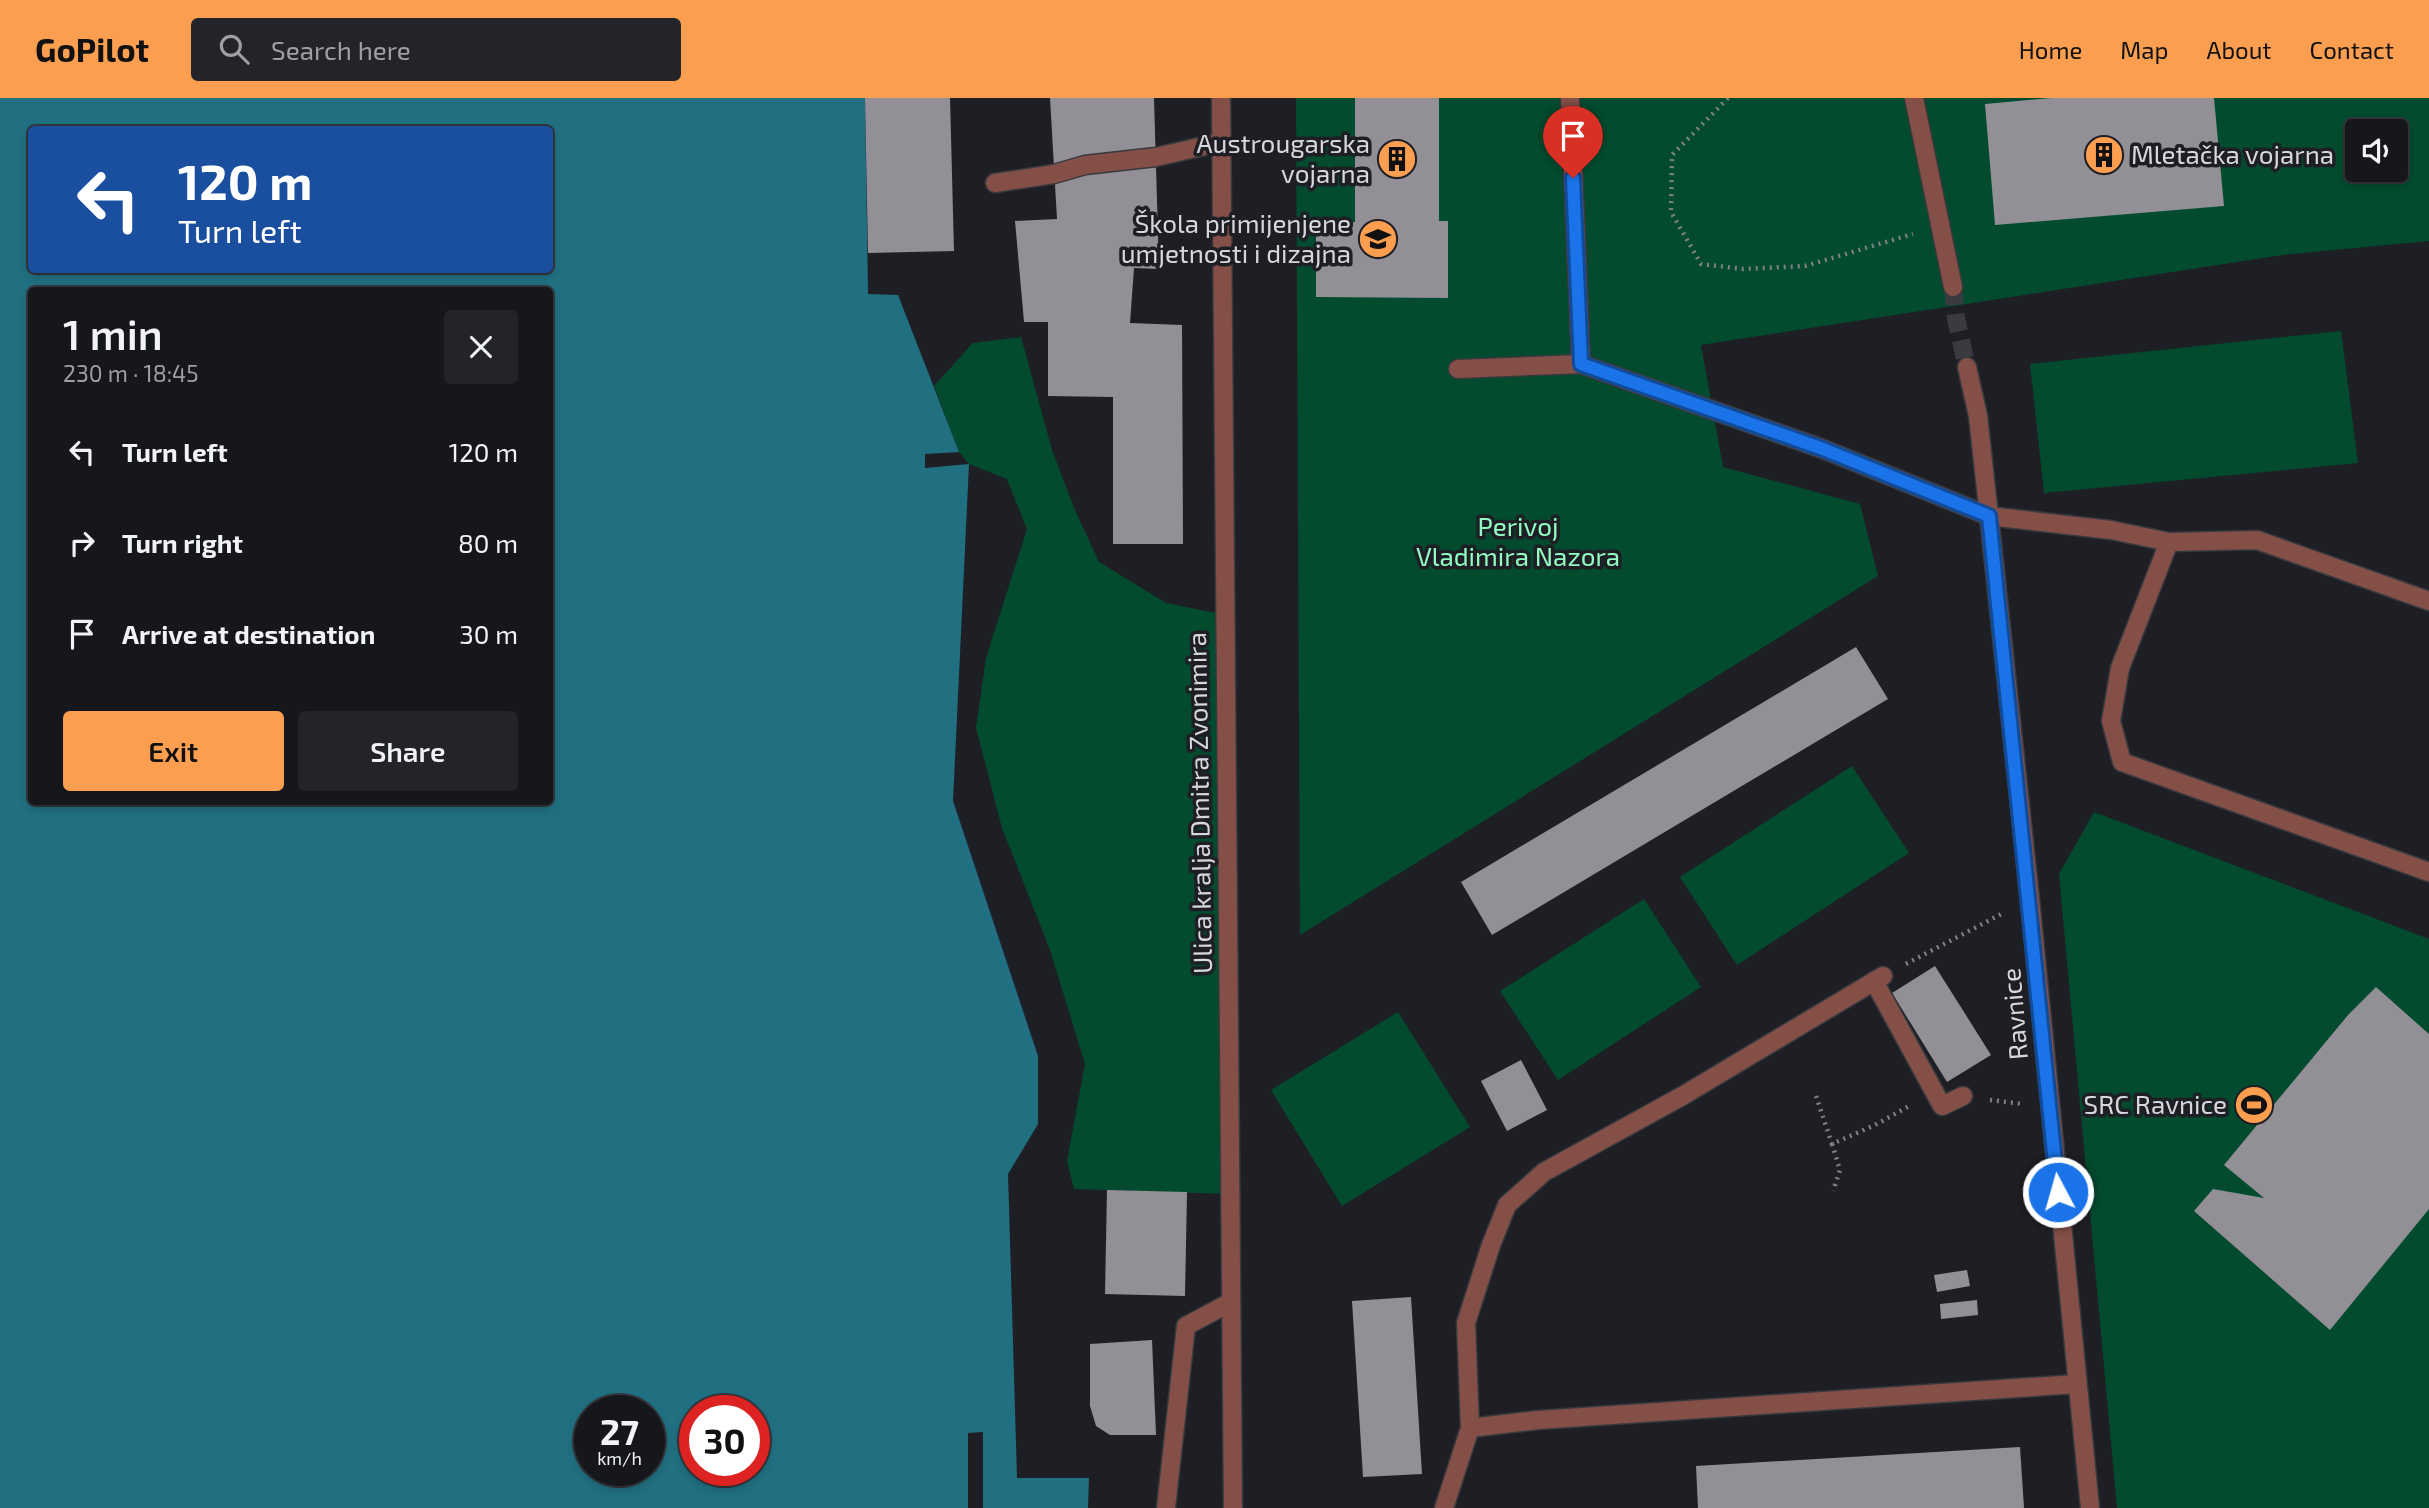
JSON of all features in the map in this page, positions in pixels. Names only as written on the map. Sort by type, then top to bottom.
[{"type":"street","name":"Ulica kralja Dmitra Zvonimira","points":[[1221,98],[1233,1508]]},
{"type":"street","points":[[1570,98],[1581,364]]},
{"type":"street","points":[[1914,98],[1953,287]]},
{"type":"street","points":[[995,183],[1054,174],[1085,165],[1156,156],[1221,142]]},
{"type":"street","points":[[1458,369],[1581,364],[1823,449],[1989,516],[2112,530],[2169,542],[2257,540],[2429,601]]},
{"type":"street","name":"Ravnice","points":[[1967,368],[1978,416],[1989,516],[2090,1508]]},
{"type":"street","points":[[2169,542],[2120,667],[2110,721],[2122,762],[2429,872]]},
{"type":"street","points":[[1444,1508],[1470,1428],[1466,1323],[1507,1205],[1544,1172],[1684,1095],[1878,979],[1942,1106],[1962,1096]]},
{"type":"street","points":[[1166,1508],[1186,1326],[1231,1302]]},
{"type":"street","points":[[1470,1428],[1538,1420],[2077,1384]]},
{"type":"path","points":[[1728,98],[1672,155],[1671,212],[1701,264],[1743,269],[1805,266],[1941,226]]},
{"type":"path","points":[[1878,979],[2030,899]]},
{"type":"path","points":[[1832,1144],[1875,1125],[1934,1091]]},
{"type":"path","points":[[1816,1096],[1840,1170],[1833,1191]]},
{"type":"green space","name":"Perivoj Vladimira Nazora","points":[[1296,98],[2429,98],[2429,241],[2282,255],[1701,345],[1723,467],[1860,504],[1878,576],[1300,935]]},
{"type":"green space","points":[[2341,331],[2358,463],[2044,493],[2030,364]]},
{"type":"green space","points":[[1021,337],[1052,450],[1074,508],[1099,562],[1166,603],[1225,615],[1230,1194],[1074,1189],[1067,1161],[1085,1064],[1050,950],[1002,828],[976,728],[986,658],[1027,529],[1007,479],[969,464],[959,452],[934,386],[973,343]]},
{"type":"green space","points":[[1852,766],[1909,853],[1737,965],[1680,877]]},
{"type":"green space","name":"SRC Ravnice","points":[[2094,812],[2429,939],[2429,1508],[2117,1508],[2059,874]]},
{"type":"green space","points":[[1644,899],[1701,987],[1558,1080],[1500,991]]},
{"type":"green space","points":[[1398,1012],[1470,1127],[1342,1206],[1271,1090]]},
{"type":"water","points":[[0,98],[865,98],[868,294],[898,295],[959,452],[925,454],[925,468],[969,464],[953,801],[1038,1056],[1038,1124],[1008,1174],[1017,1478],[1089,1478],[1088,1508],[983,1508],[983,1432],[968,1433],[968,1508],[0,1508]]},
{"type":"building","points":[[865,98],[950,98],[954,251],[868,253]]},
{"type":"building","points":[[1050,98],[1154,98],[1159,269],[1134,268],[1130,323],[1182,325],[1183,544],[1113,544],[1113,397],[1048,396],[1048,322],[1024,322],[1015,221],[1057,219]]},
{"type":"building","name":"Austrougarska vojarna","points":[[1355,98],[1439,98],[1439,221],[1448,221],[1448,298],[1316,297],[1316,222],[1355,222]]},
{"type":"building","name":"Mletačka vojarna","points":[[2051,98],[2214,98],[2224,206],[1995,225],[1985,104]]},
{"type":"building","points":[[1856,647],[1888,699],[1492,935],[1461,882]]},
{"type":"building","points":[[1935,966],[1991,1055],[1947,1082],[1892,993]]},
{"type":"building","points":[[2376,987],[2429,1034],[2429,1209],[2330,1330],[2194,1211],[2213,1189],[2264,1198],[2224,1165],[2348,1015]]},
{"type":"building","points":[[1521,1060],[1547,1110],[1507,1131],[1481,1081]]},
{"type":"building","points":[[1107,1190],[1187,1192],[1185,1296],[1105,1294]]},
{"type":"building","points":[[1967,1270],[1970,1286],[1937,1292],[1934,1275]]},
{"type":"building","points":[[1411,1297],[1422,1474],[1363,1477],[1352,1301]]},
{"type":"building","points":[[1977,1300],[1978,1315],[1941,1319],[1940,1304]]},
{"type":"building","points":[[1152,1340],[1156,1435],[1110,1435],[1096,1426],[1090,1406],[1090,1344]]},
{"type":"building","points":[[2020,1447],[2024,1508],[1698,1508],[1696,1466]]},
{"type":"tunnel","points":[[1953,287],[1956,319],[1967,367]]},
{"type":"place","name":"Mletačka vojarna","points":[[2104,155]]},
{"type":"place","name":"Austrougarska vojarna","points":[[1397,159]]},
{"type":"place","name":"Škola primijenjene umjetnosti i dizajna","points":[[1378,239]]},
{"type":"place","name":"SRC Ravnice","points":[[2254,1105]]},
{"type":"route","points":[[1573,178],[1581,364],[1823,449],[1989,516],[2058,1192]]}]
